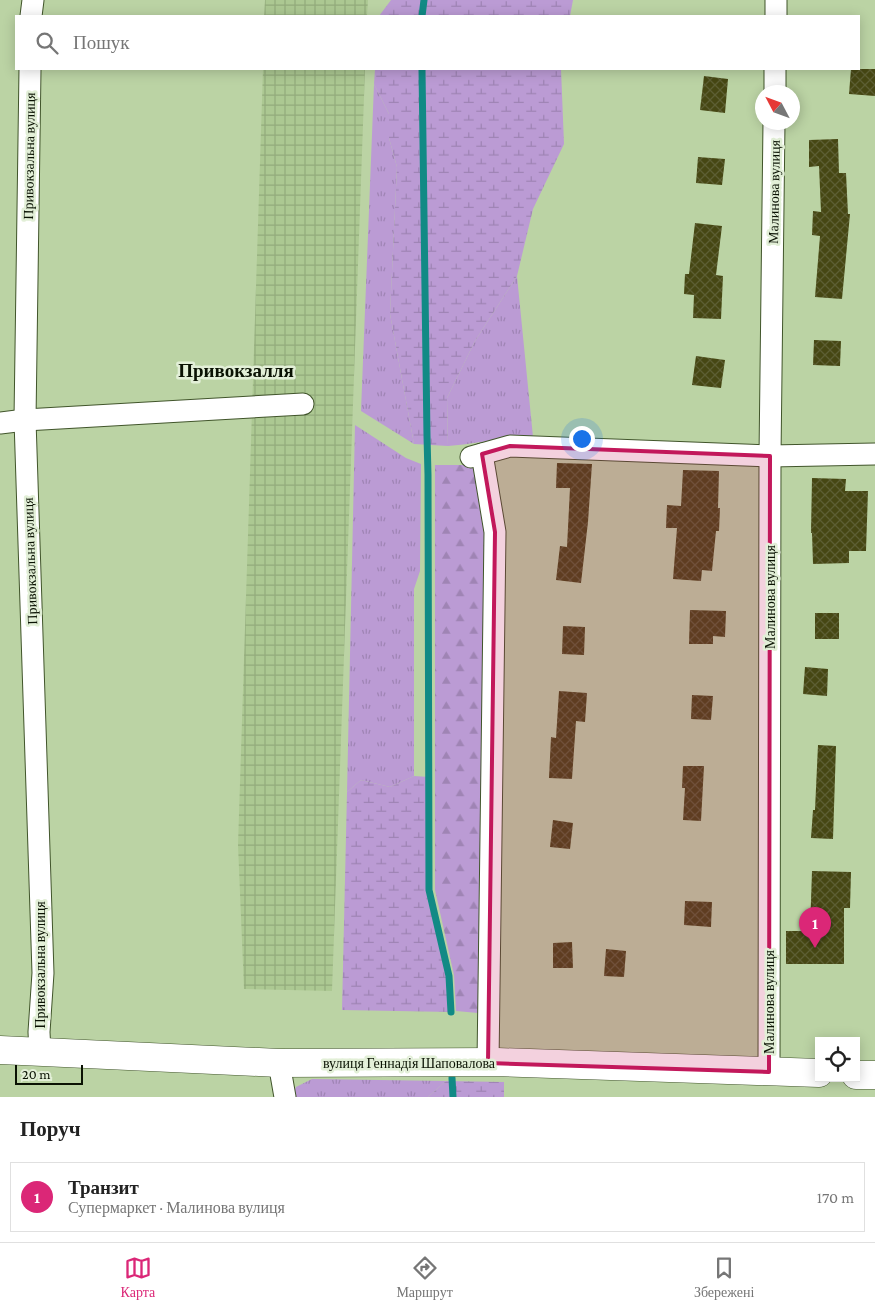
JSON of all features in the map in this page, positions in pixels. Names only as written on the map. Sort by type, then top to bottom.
[{"type":"street","points":[[31,15],[33,0]]},
{"type":"street","points":[[776,0],[776,15]]},
{"type":"street","name":"Привокзальна вулиця","points":[[30,70],[25,420],[43,973],[39,1032],[40,1052]]},
{"type":"street","points":[[775,70],[775,85]]},
{"type":"street","name":"Малинова вулиця","points":[[769,1072],[770,456],[774,130]]},
{"type":"street","points":[[0,423],[303,404]]},
{"type":"street","points":[[492,1062],[495,532],[477,455],[510,446],[770,456],[875,454]]},
{"type":"street","name":"вулиця Геннадія Шаповалова","points":[[0,1050],[279,1063],[492,1062],[815,1073]]},
{"type":"street","points":[[279,1063],[285,1097]]},
{"type":"street","points":[[860,1074],[875,1075]]},
{"type":"highlighted area","points":[[510,446],[770,456],[769,1072],[488,1063],[495,532],[482,454]]},
{"type":"shaded area","points":[[265,0],[368,0],[367,15],[264,15]]},
{"type":"shaded area","points":[[263,70],[365,70],[332,991],[244,989],[238,845]]},
{"type":"green space","points":[[391,0],[573,0],[570,15],[380,15]]},
{"type":"green space","points":[[375,70],[561,70],[564,144],[533,209],[517,276],[475,341],[447,398],[448,446],[414,444],[390,314],[397,167],[389,138],[389,114],[374,84]]},
{"type":"green space","points":[[374,84],[389,114],[389,138],[397,167],[390,314],[414,444],[361,411]]},
{"type":"green space","points":[[517,276],[533,437],[448,446],[447,398],[475,341]]},
{"type":"green space","points":[[355,425],[406,458],[421,464],[420,571],[414,589],[414,776],[390,787],[361,780],[347,792]]},
{"type":"green space","points":[[435,465],[475,465],[485,523],[478,1013],[456,1011],[454,975],[435,890]]},
{"type":"green space","points":[[414,776],[429,777],[429,890],[449,976],[451,1012],[342,1010],[347,792],[361,780],[390,787]]},
{"type":"green space","points":[[312,1079],[446,1081],[428,1097],[292,1097],[296,1087]]},
{"type":"green space","points":[[446,1081],[504,1082],[504,1097],[428,1097]]},
{"type":"building","points":[[875,69],[875,96],[849,94],[851,70]]},
{"type":"building","points":[[704,76],[728,79],[725,113],[700,110]]},
{"type":"building","points":[[838,139],[839,173],[846,173],[848,214],[850,214],[842,299],[815,297],[820,236],[812,235],[813,211],[821,212],[819,166],[809,167],[809,140]]},
{"type":"building","points":[[698,157],[725,159],[722,185],[696,183]]},
{"type":"building","points":[[695,223],[722,226],[716,275],[723,276],[721,319],[693,318],[694,295],[684,294],[685,274],[689,274]]},
{"type":"building","points":[[814,340],[841,341],[840,366],[813,365]]},
{"type":"building","points":[[696,356],[725,360],[721,388],[692,385]]},
{"type":"building","points":[[557,463],[592,464],[581,583],[556,580],[560,546],[567,547],[570,488],[556,488]]},
{"type":"building","points":[[683,470],[719,471],[719,531],[716,531],[712,571],[702,570],[701,581],[673,579],[677,528],[666,528],[667,505],[681,506]]},
{"type":"building","points":[[812,478],[846,479],[845,491],[868,491],[866,551],[849,551],[849,563],[813,564],[811,533]]},
{"type":"building","points":[[690,610],[726,611],[725,637],[713,636],[713,644],[689,644]]},
{"type":"building","points":[[815,613],[839,613],[839,639],[815,639]]},
{"type":"building","points":[[563,626],[585,627],[584,655],[562,654]]},
{"type":"building","points":[[805,667],[828,669],[827,696],[803,694]]},
{"type":"building","points":[[559,691],[587,693],[585,722],[576,721],[572,779],[549,778],[551,737],[556,738]]},
{"type":"building","points":[[692,695],[713,696],[711,720],[691,719]]},
{"type":"building","points":[[818,745],[836,746],[833,839],[811,838],[813,810],[815,810]]},
{"type":"building","points":[[683,766],[704,766],[701,821],[683,820],[685,788],[682,788]]},
{"type":"building","points":[[553,820],[573,823],[570,849],[550,847]]},
{"type":"building","points":[[812,871],[851,872],[850,908],[844,908],[844,964],[786,964],[786,931],[810,931]]},
{"type":"building","points":[[685,901],[712,902],[711,927],[684,925]]},
{"type":"building","points":[[572,942],[573,968],[553,968],[553,943]]},
{"type":"building","points":[[606,949],[626,951],[624,977],[604,976]]},
{"type":"waterway","points":[[422,15],[424,0]]},
{"type":"waterway","points":[[422,70],[428,475],[429,890],[449,976],[451,1012]]},
{"type":"waterway","points":[[452,1078],[453,1097]]},
{"type":"place","name":"Транзит","points":[[815,948]]},
{"type":"district","name":"Привокзалля","points":[[236,370]]}]
